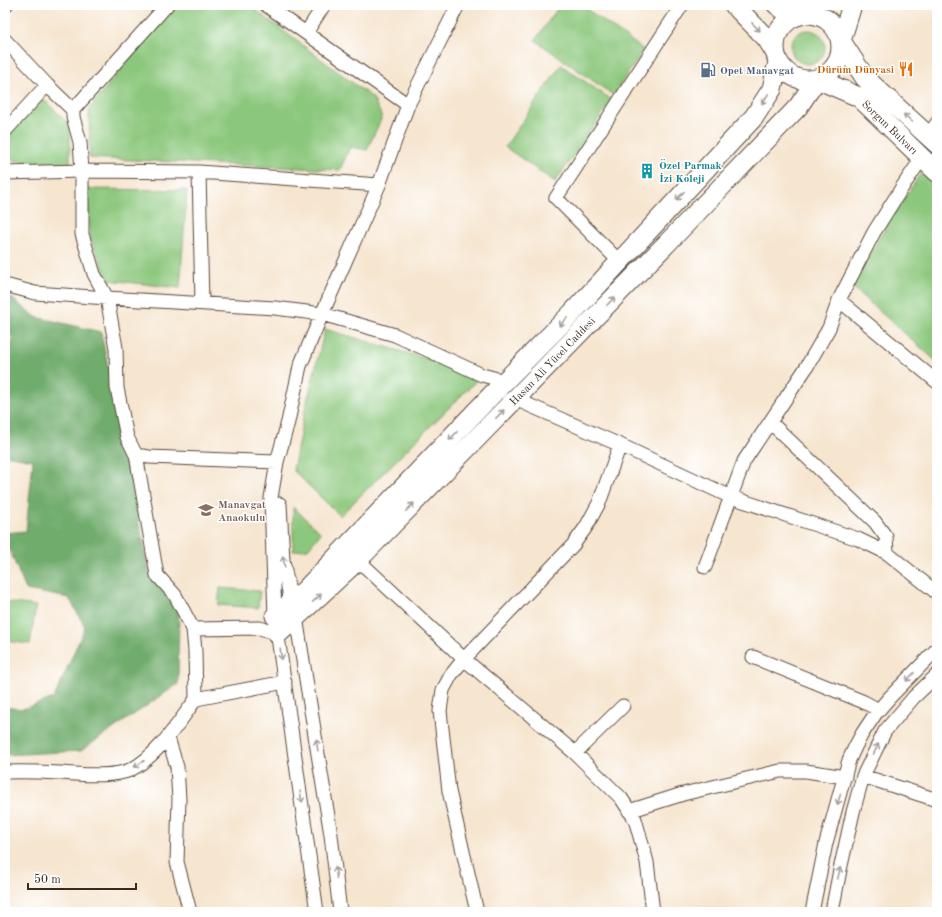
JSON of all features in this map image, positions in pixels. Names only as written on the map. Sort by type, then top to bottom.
[{"type":"street","points":[[5,772],[32,771],[109,775],[130,770],[145,760],[168,738],[196,699],[193,629],[175,595],[157,575],[136,455],[127,437],[117,388],[116,348],[107,298],[94,274],[82,234],[82,170],[80,142],[73,117],[73,110],[167,5]]},
{"type":"street","points":[[266,5],[408,105]]},
{"type":"street","points":[[306,33],[324,5]]},
{"type":"street","points":[[317,912],[276,625],[271,498],[277,462],[288,422],[300,366],[379,185],[408,105],[458,5]]},
{"type":"street","points":[[620,262],[556,198],[682,5]]},
{"type":"street","points":[[734,5],[767,38],[785,71],[794,78],[805,80],[817,79],[826,75],[836,64],[852,5]]},
{"type":"street","points":[[777,5],[788,12],[812,9],[829,21],[837,30],[841,41]]},
{"type":"street","points":[[776,57],[775,41],[779,30],[786,21],[796,15],[812,9]]},
{"type":"street","points":[[5,40],[47,85],[73,110]]},
{"type":"street","name":"Sorgun Bulvarı","points":[[841,41],[865,78],[934,134]]},
{"type":"street","name":"Hasan Ali Yücel Caddesi","points":[[294,610],[303,592],[572,313],[754,116],[772,89],[776,57]]},
{"type":"street","name":"Hasan Ali Yücel Caddesi","points":[[276,625],[358,560],[798,107],[817,79]]},
{"type":"street","name":"Sorgun Bulvarı","points":[[817,79],[859,97],[937,172]]},
{"type":"street","points":[[5,131],[47,85]]},
{"type":"street","points":[[705,567],[744,461],[806,368],[829,328],[839,300],[874,232],[922,158]]},
{"type":"street","points":[[5,173],[82,170],[199,172],[379,185]]},
{"type":"street","points":[[199,172],[202,303]]},
{"type":"street","points":[[5,285],[35,293],[275,308],[322,314],[395,335],[482,375],[505,381]]},
{"type":"street","points":[[839,300],[937,382]]},
{"type":"street","points":[[515,399],[620,445],[731,497],[858,539],[887,553],[937,593]]},
{"type":"street","points":[[770,422],[875,522],[886,537],[887,553]]},
{"type":"street","points":[[477,912],[449,791],[440,711],[443,690],[451,674],[464,659],[573,545],[586,527],[599,503],[620,445]]},
{"type":"street","points":[[136,455],[149,457],[277,462]]},
{"type":"street","points":[[277,462],[284,560],[294,610],[331,836],[340,912]]},
{"type":"street","points":[[358,560],[464,659],[575,753],[621,798],[635,818],[647,862],[653,912]]},
{"type":"street","points":[[193,629],[260,628],[276,625]]},
{"type":"street","points":[[812,912],[826,843],[849,760],[855,747],[868,723],[890,697],[937,649]]},
{"type":"street","points":[[753,657],[864,702],[879,710]]},
{"type":"street","points":[[818,912],[834,911],[840,870],[863,776],[885,731],[914,697],[937,675]]},
{"type":"street","points":[[196,699],[285,682]]},
{"type":"street","points":[[575,753],[623,706]]},
{"type":"street","points":[[168,738],[177,767],[179,799],[177,862],[190,912]]},
{"type":"street","points":[[629,811],[683,794],[780,771],[806,771],[844,777]]},
{"type":"street","points":[[863,776],[937,800]]},
{"type":"green space","points":[[178,5],[249,5],[373,98],[382,117],[367,150],[350,147],[340,170],[90,158],[89,109],[136,50]]},
{"type":"green space","points":[[560,5],[581,5],[644,50],[613,95],[535,40]]},
{"type":"green space","points":[[808,30],[820,35],[825,47],[820,59],[808,64],[796,59],[791,47],[796,35]]},
{"type":"green space","points":[[561,65],[612,100],[555,182],[505,147]]},
{"type":"green space","points":[[41,97],[70,125],[70,165],[5,160],[5,136]]},
{"type":"green space","points":[[921,173],[937,187],[937,362],[851,286],[890,220]]},
{"type":"green space","points":[[87,189],[187,190],[180,288],[108,280],[91,240]]},
{"type":"green space","points":[[5,293],[36,317],[101,332],[149,571],[179,607],[178,684],[81,751],[5,755],[5,707],[23,709],[54,698],[85,627],[69,598],[26,590],[5,539],[5,533],[26,531],[33,460],[5,455],[5,351],[13,339],[5,329]]},
{"type":"green space","points":[[325,329],[482,375],[340,516],[293,470],[304,414]]},
{"type":"green space","points":[[293,507],[321,533],[308,549],[293,551]]},
{"type":"green space","points":[[220,588],[260,591],[258,608],[218,605]]},
{"type":"green space","points":[[5,602],[36,606],[30,644],[5,641]]},
{"type":"place","name":"Dürüm Dünyasi","points":[[906,69]]},
{"type":"place","name":"Opet Manavgat","points":[[708,70]]},
{"type":"place","name":"Özel Parmak İzi Koleji","points":[[647,171]]},
{"type":"place","name":"Manavgat Anaokulu","points":[[206,510]]}]
